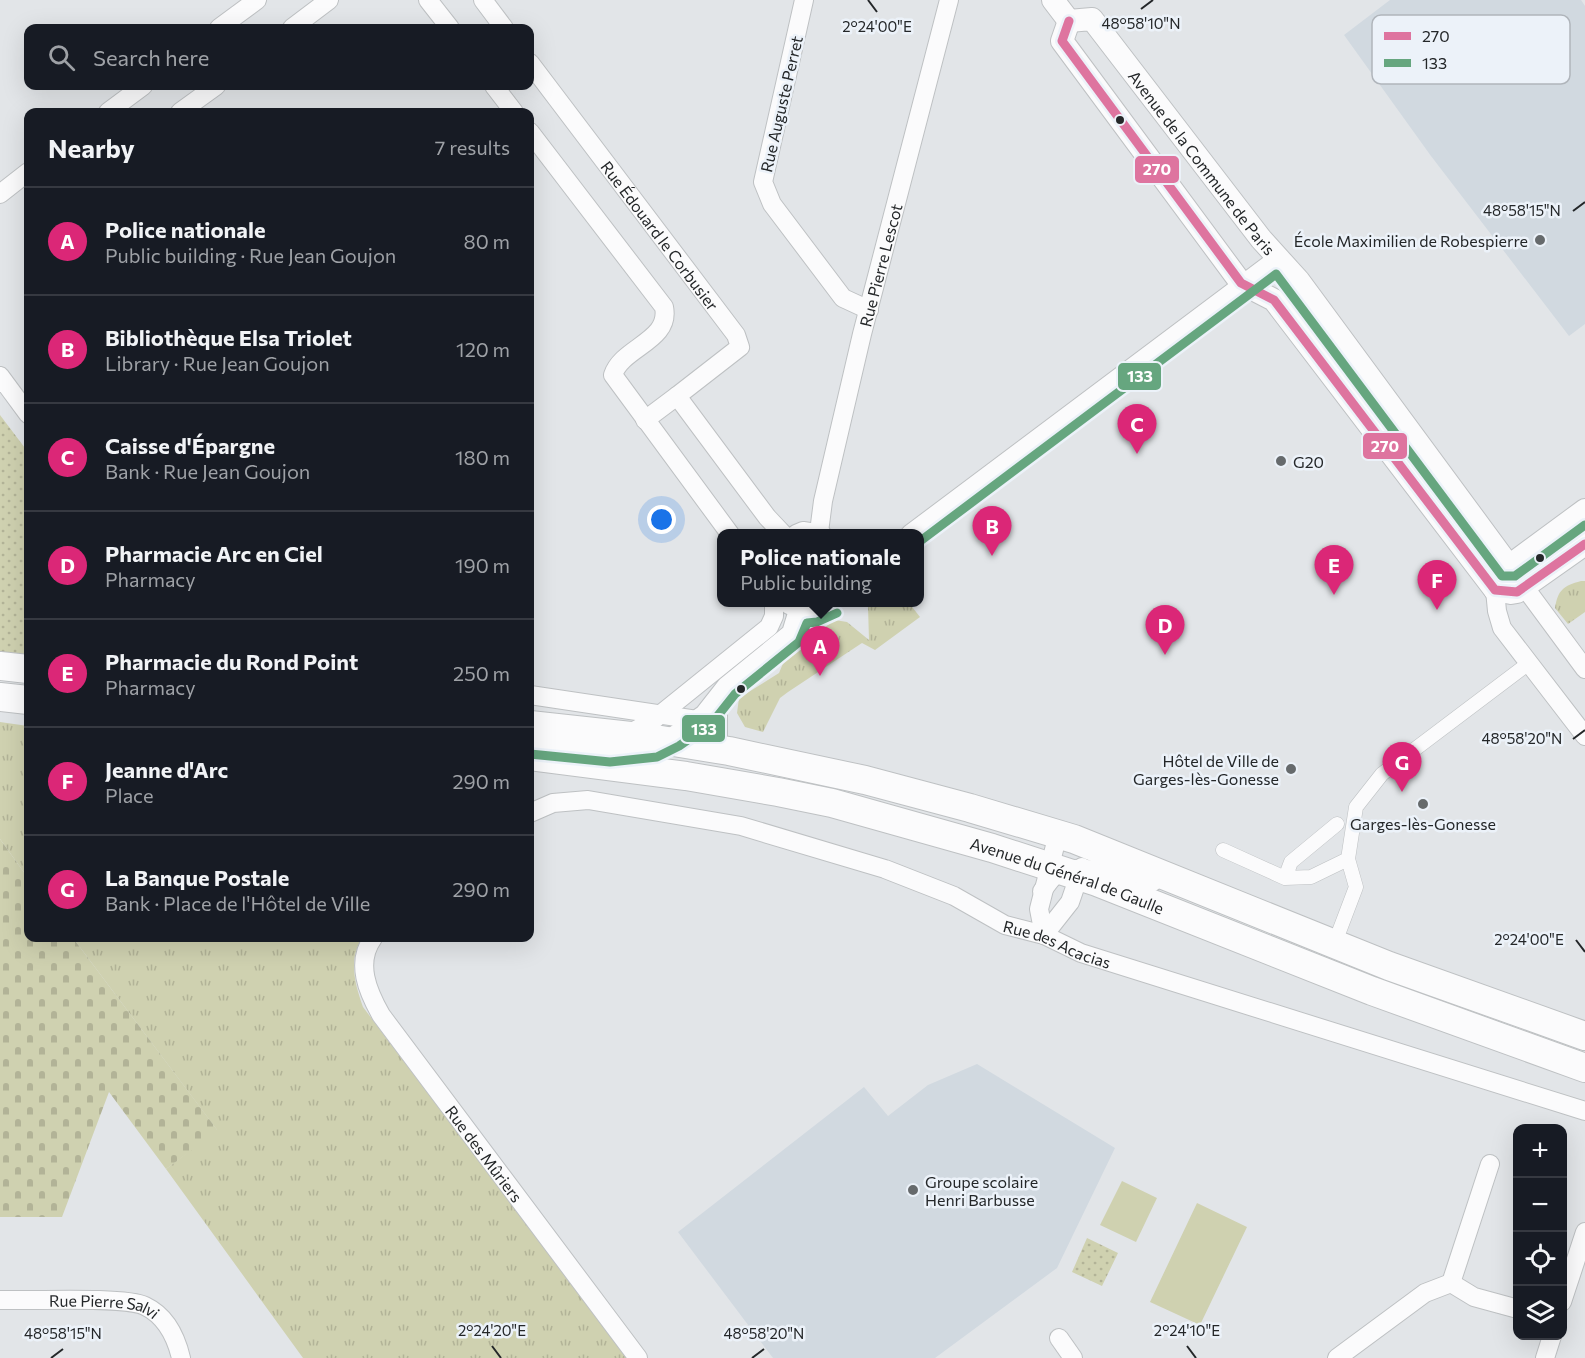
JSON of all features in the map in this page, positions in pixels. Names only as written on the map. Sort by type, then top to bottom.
[{"type":"main road","points":[[0,666],[24,669]]},
{"type":"main road","points":[[0,697],[24,700]]},
{"type":"main road","name":"Avenue du Général de Gaulle","points":[[534,725],[650,733],[865,780],[1058,834],[1067,870]]},
{"type":"main road","name":"Avenue du Général de Gaulle","points":[[534,757],[686,776],[832,804],[1067,870],[1241,907],[1334,945],[1585,1036]]},
{"type":"main road","name":"Avenue du Général de Gaulle","points":[[1067,870],[1372,991],[1585,1068]]},
{"type":"street","points":[[224,24],[257,0]]},
{"type":"street","points":[[297,24],[330,0]]},
{"type":"street","points":[[428,0],[447,24]]},
{"type":"street","points":[[483,0],[501,24]]},
{"type":"street","name":"Rue Auguste Perret","points":[[804,0],[763,183],[772,204],[843,298],[869,310]]},
{"type":"street","name":"Rue Pierre Lescot","points":[[820,529],[823,501],[869,310],[949,0]]},
{"type":"street","points":[[1053,0],[1070,21],[1062,41],[1241,283],[1274,300],[1495,590],[1511,593],[1525,588],[1585,544]]},
{"type":"street","name":"Avenue de la Commune de Paris","points":[[1070,21],[1092,19],[1278,258],[1299,281],[1585,669]]},
{"type":"street","name":"Rue Édouard le Corbusier","points":[[534,68],[736,335],[740,347],[645,420]]},
{"type":"street","points":[[117,108],[138,90]]},
{"type":"street","points":[[186,108],[210,90]]},
{"type":"street","points":[[497,90],[511,108]]},
{"type":"street","points":[[534,137],[664,307],[666,319],[661,329],[616,365],[613,375],[725,529]]},
{"type":"street","points":[[0,194],[24,175]]},
{"type":"street","points":[[917,529],[1241,283],[1278,258]]},
{"type":"street","points":[[0,376],[24,409]]},
{"type":"street","points":[[677,396],[778,529]]},
{"type":"street","points":[[1585,510],[1509,566],[1498,579],[1495,590],[1497,611],[1502,628],[1585,736]]},
{"type":"street","points":[[650,733],[769,627],[774,616],[774,607]]},
{"type":"street","name":"Avenue du Général de Gaulle","points":[[534,743],[591,750],[697,720],[721,692],[791,633],[791,607]]},
{"type":"street","points":[[796,607],[813,610],[821,607]]},
{"type":"street","points":[[1334,945],[1356,887],[1348,859],[1356,807],[1382,774],[1529,663]]},
{"type":"street","points":[[718,749],[718,705],[721,692]]},
{"type":"street","points":[[534,696],[650,733],[697,720]]},
{"type":"street","points":[[650,733],[671,770],[686,776]]},
{"type":"street","name":"Rue des Acacias","points":[[534,811],[553,803],[588,800],[741,826],[885,869],[954,896],[1005,925],[1044,935],[1081,953],[1585,1111]]},
{"type":"street","points":[[1285,878],[1291,862],[1337,824]]},
{"type":"street","points":[[1223,850],[1285,878],[1311,877],[1348,859]]},
{"type":"street","points":[[1044,935],[1070,902],[1067,870]]},
{"type":"street","points":[[1044,935],[1039,909],[1067,870]]},
{"type":"street","name":"Rue des Mûriers","points":[[372,942],[363,969],[369,995],[381,1015],[638,1358]]},
{"type":"street","points":[[1451,1283],[1490,1164]]},
{"type":"street","points":[[1567,1289],[1585,1232]]},
{"type":"street","points":[[1451,1283],[1474,1297],[1513,1308]]},
{"type":"street","points":[[1337,1358],[1425,1293],[1451,1283]]},
{"type":"street","name":"Rue Pierre Salvi","points":[[0,1300],[123,1301],[145,1306],[170,1328],[180,1358]]},
{"type":"street","points":[[1059,1338],[1073,1358]]},
{"type":"street","points":[[1545,1358],[1550,1340]]},
{"type":"shaded area","name":"École Maximilien de Robespierre","points":[[1390,0],[1581,0],[1585,6],[1585,324],[1569,336],[1431,156],[1379,84],[1570,84],[1570,15],[1372,15],[1372,74],[1344,35]]},
{"type":"shaded area","name":"Groupe scolaire Henri Barbusse","points":[[977,1064],[1115,1148],[1057,1268],[935,1358],[773,1358],[678,1232],[864,1087],[888,1116],[928,1085]]},
{"type":"green space","points":[[0,415],[24,447],[24,656],[0,653]]},
{"type":"green space","points":[[1585,581],[1585,612],[1568,624],[1555,608],[1556,602],[1562,590]]},
{"type":"green space","points":[[868,607],[912,607],[920,617],[875,650],[862,643],[788,692],[780,698],[763,732],[745,727],[737,713],[739,698],[779,673],[787,654],[835,620],[847,622],[869,640]]},
{"type":"green space","points":[[0,722],[24,725],[24,872],[0,839]]},
{"type":"green space","points":[[0,839],[24,872],[24,942],[76,942],[218,1131],[166,1169],[109,1092],[62,1217],[0,1217]]},
{"type":"green space","points":[[76,942],[360,942],[355,955],[354,972],[363,1007],[627,1358],[303,1358],[166,1169],[217,1130]]},
{"type":"green space","points":[[1122,1181],[1157,1198],[1136,1242],[1100,1225]]},
{"type":"green space","points":[[1197,1203],[1247,1227],[1200,1325],[1150,1302]]},
{"type":"green space","points":[[1087,1238],[1118,1253],[1102,1286],[1072,1272]]},
{"type":"transit line","name":"270","points":[[1069,21],[1062,41],[1241,283],[1274,300],[1495,590]]},
{"type":"transit line","name":"133","points":[[924,538],[1276,274],[1502,576],[1515,576],[1585,525]]},
{"type":"transit line","name":"270","points":[[1495,590],[1517,592],[1585,544]]},
{"type":"transit line","name":"133","points":[[534,754],[610,762],[657,757],[679,746],[712,723],[735,694],[799,642],[807,623],[817,622],[837,613]]},
{"type":"place","name":"École Maximilien de Robespierre","points":[[1540,240]]},
{"type":"place","name":"Caisse d'Épargne","points":[[1137,454]]},
{"type":"place","name":"G20","points":[[1281,461]]},
{"type":"place","name":"Bibliothèque Elsa Triolet","points":[[992,556]]},
{"type":"place","name":"Pharmacie du Rond Point","points":[[1334,595]]},
{"type":"place","name":"Jeanne d'Arc","points":[[1437,610]]},
{"type":"place","name":"Pharmacie Arc en Ciel","points":[[1165,655]]},
{"type":"place","name":"Police nationale","points":[[820,676]]},
{"type":"place","name":"Hôtel de Ville de Garges-lès-Gonesse","points":[[1291,769]]},
{"type":"place","name":"La Banque Postale","points":[[1402,792]]},
{"type":"place","name":"Garges-lès-Gonesse","points":[[1423,804]]},
{"type":"place","name":"Groupe scolaire Henri Barbusse","points":[[913,1190]]}]
